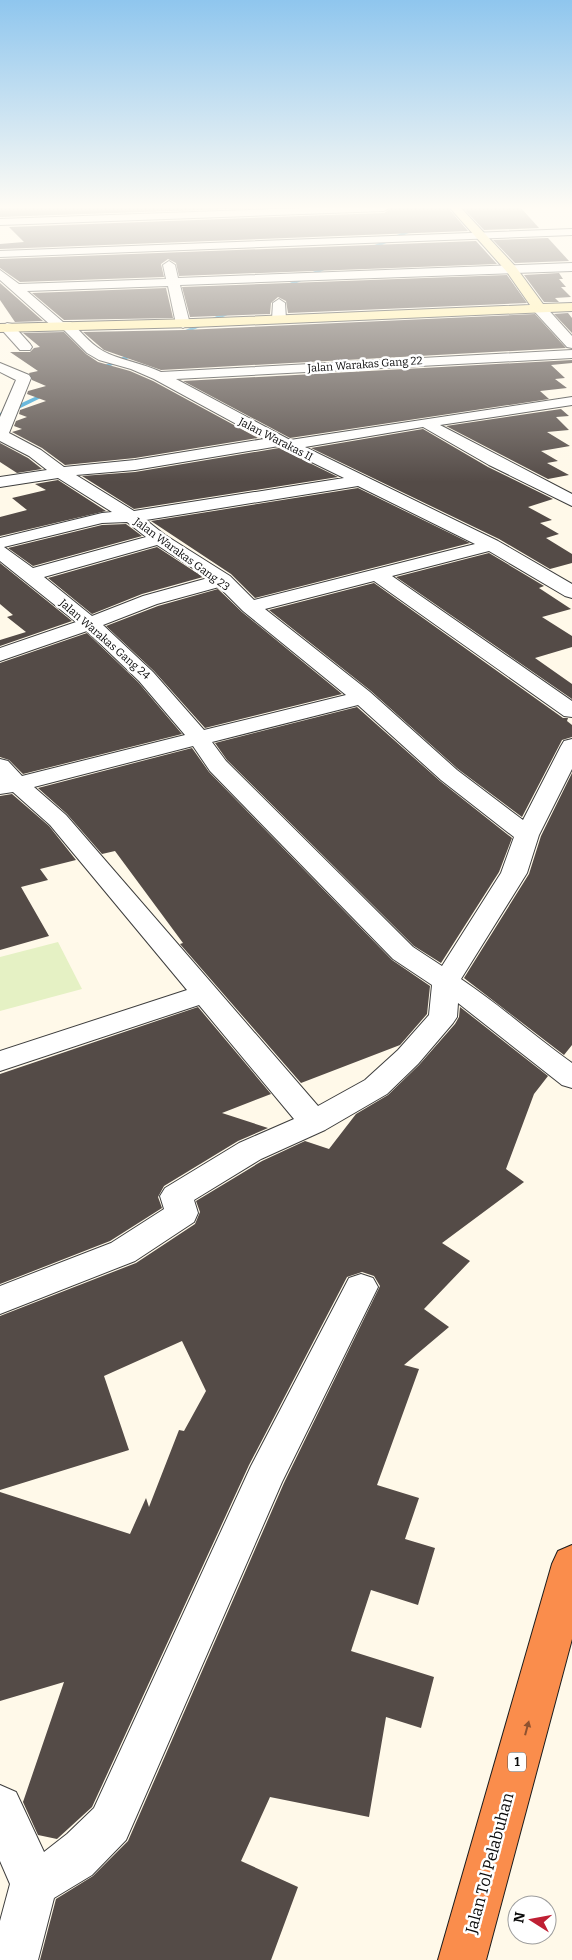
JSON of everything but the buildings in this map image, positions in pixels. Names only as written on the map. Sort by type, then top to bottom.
[{"type":"highway","name":"Jalan Tol Pelabuhan","points":[[462,1960],[572,1564]]},
{"type":"street","name":"Jalan Warakas II","points":[[31,299],[92,350],[104,357],[136,366],[159,376],[358,481],[492,545],[572,592]]},
{"type":"street","points":[[176,299],[183,324]]},
{"type":"street","points":[[533,299],[572,344]]},
{"type":"street","points":[[278,319],[279,303]]},
{"type":"street","points":[[3,328],[63,325],[183,324],[572,307]]},
{"type":"street","points":[[3,328],[25,347]]},
{"type":"street","name":"Jalan Warakas Gang 22","points":[[159,376],[572,354]]},
{"type":"street","points":[[0,367],[24,378],[0,434],[35,453],[60,472],[131,518]]},
{"type":"street","points":[[0,482],[60,472],[135,465],[572,401]]},
{"type":"street","points":[[426,423],[495,462],[572,500]]},
{"type":"street","name":"Jalan Warakas Gang 23","points":[[131,518],[358,481]]},
{"type":"street","points":[[0,544],[102,518],[131,518]]},
{"type":"street","name":"Jalan Warakas Gang 23","points":[[131,518],[160,540],[222,580],[250,607],[362,697],[449,775],[527,835]]},
{"type":"street","points":[[30,575],[160,540]]},
{"type":"street","points":[[250,607],[492,545]]},
{"type":"street","name":"Jalan Warakas Gang 24","points":[[0,552],[90,624],[145,673],[199,737],[218,766],[403,952],[479,1004],[522,1041],[572,1078]]},
{"type":"street","points":[[377,574],[572,711]]},
{"type":"street","points":[[0,655],[90,624],[150,600],[222,580]]},
{"type":"street","points":[[6,779],[308,712],[362,697]]},
{"type":"street","points":[[0,1300],[123,1252],[182,1213],[176,1196],[250,1151],[314,1122],[376,1087],[408,1057],[443,1017],[446,981],[514,873],[527,835],[572,746]]},
{"type":"street","points":[[6,779],[58,820],[314,1122]]},
{"type":"street","points":[[0,1061],[206,993]]},
{"type":"street","points":[[34,1883],[56,1874],[77,1859],[110,1824],[265,1478],[361,1287]]},
{"type":"street","points":[[0,1808],[34,1883],[14,1960]]},
{"type":"green space","points":[[58,942],[82,989],[0,1011],[0,957]]},
{"type":"waterway","points":[[175,336],[237,309]]},
{"type":"waterway","points":[[92,372],[141,351]]},
{"type":"waterway","points":[[0,416],[52,391]]}]
